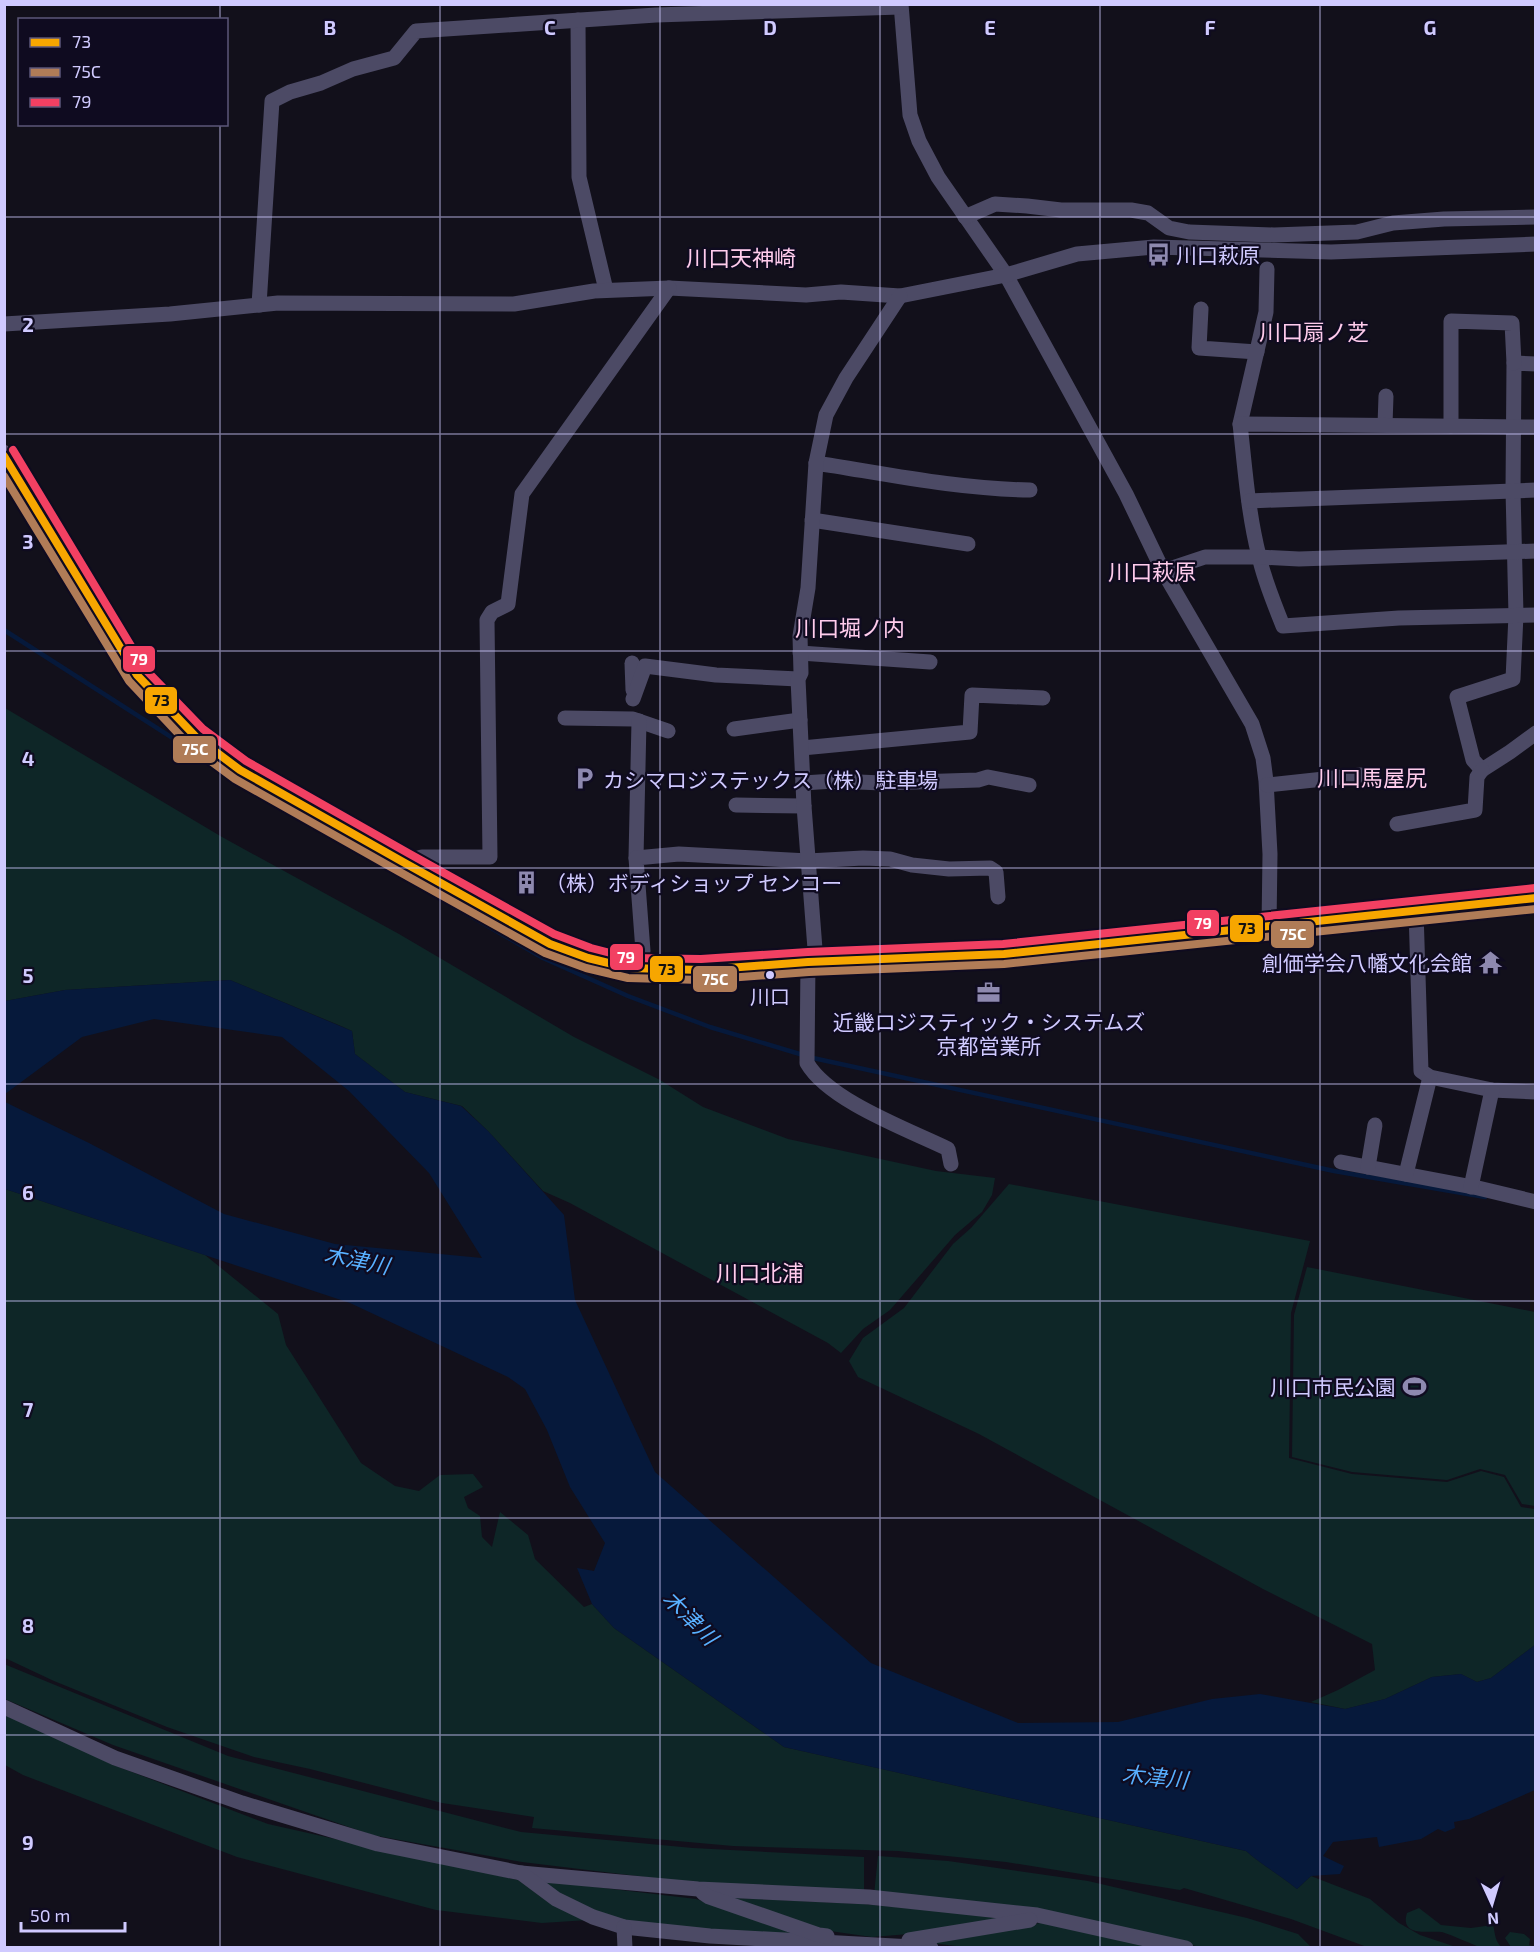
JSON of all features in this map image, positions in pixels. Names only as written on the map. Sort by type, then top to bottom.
[{"type":"main road","points":[[4,454],[137,675],[195,737],[240,770],[403,862],[550,944],[588,958],[629,968],[701,970],[812,962],[1004,954],[1536,898]]},
{"type":"street","points":[[258,304],[272,101],[353,69],[394,58],[416,32],[656,15],[901,6],[910,115],[919,141],[938,177],[1006,275],[1126,494],[1163,571],[1252,724],[1263,758],[1267,785],[1270,854],[1269,926]]},
{"type":"street","points":[[578,20],[579,177],[606,290]]},
{"type":"street","points":[[965,218],[996,204],[1061,210],[1131,210],[1148,213],[1169,228],[1189,232],[1274,235],[1357,232],[1393,223],[1444,219],[1536,216]]},
{"type":"street","points":[[4,324],[170,314],[258,304],[514,304],[606,290],[669,288],[806,295],[841,292],[900,296],[1006,275],[1077,254],[1154,247],[1331,252],[1536,244]]},
{"type":"street","points":[[1268,269],[1266,312],[1240,424],[1249,501],[1259,557],[1283,626],[1399,618],[1536,615]]},
{"type":"street","points":[[403,862],[422,857],[490,857],[487,620],[492,612],[508,604],[522,494],[669,288]]},
{"type":"street","points":[[900,296],[846,378],[826,415],[816,463],[808,588],[800,636],[801,673],[798,679],[812,962],[807,1064],[823,1084],[871,1113],[948,1149],[951,1164]]},
{"type":"street","points":[[1201,309],[1199,348],[1257,352]]},
{"type":"street","points":[[1451,426],[1451,321],[1512,323],[1516,615],[1513,679],[1457,697],[1473,760],[1482,770]]},
{"type":"street","points":[[1514,363],[1536,364]]},
{"type":"street","points":[[1385,425],[1386,396]]},
{"type":"street","points":[[1240,424],[1536,427]]},
{"type":"street","points":[[816,463],[952,484],[1001,490],[1030,490]]},
{"type":"street","points":[[1249,501],[1536,490]]},
{"type":"street","points":[[812,520],[968,544]]},
{"type":"street","points":[[1163,571],[1205,557],[1299,559],[1536,551]]},
{"type":"street","points":[[800,653],[930,662]]},
{"type":"street","points":[[632,663],[636,720],[636,858],[643,951]]},
{"type":"street","points":[[633,699],[645,666],[716,675],[798,679]]},
{"type":"street","points":[[802,748],[970,732],[972,695],[1043,698]]},
{"type":"street","points":[[565,717],[636,720],[668,731]]},
{"type":"street","points":[[734,729],[801,720]]},
{"type":"street","points":[[1397,824],[1474,810],[1477,777],[1482,770],[1536,733]]},
{"type":"street","points":[[1267,785],[1361,775]]},
{"type":"street","points":[[803,783],[978,780],[988,777],[1029,785]]},
{"type":"street","points":[[736,805],[804,806]]},
{"type":"street","points":[[636,858],[679,854],[808,861],[890,859],[912,865],[948,869],[990,867],[996,872],[998,897]]},
{"type":"street","points":[[1416,911],[1422,1071],[1430,1077],[1492,1090],[1536,1092]]},
{"type":"street","points":[[1406,1174],[1430,1077]]},
{"type":"street","points":[[1471,1187],[1492,1090]]},
{"type":"street","points":[[1368,1167],[1375,1125]]},
{"type":"street","points":[[1341,1162],[1535,1202]]},
{"type":"street","points":[[4,1707],[115,1758],[242,1803],[378,1844],[521,1873],[698,1889],[869,1896],[1036,1915],[1186,1947]]},
{"type":"street","points":[[521,1873],[556,1899],[593,1917],[624,1927],[710,1936],[865,1946],[931,1947]]},
{"type":"street","points":[[698,1889],[709,1897],[819,1935],[844,1937],[865,1946],[888,1940],[914,1940],[1034,1920],[1036,1915]]},
{"type":"street","points":[[624,1927],[625,1947]]},
{"type":"green space","points":[[5,708],[222,837],[399,934],[574,1037],[660,1080],[703,1107],[788,1139],[936,1171],[995,1178],[992,1195],[982,1212],[955,1235],[890,1310],[863,1329],[841,1353],[828,1343],[570,1203],[543,1191],[462,1106],[405,1092],[355,1054],[352,1031],[341,1026],[230,980],[65,990],[5,1001]]},
{"type":"green space","points":[[1009,1184],[1310,1241],[1291,1313],[1289,1458],[1352,1474],[1447,1482],[1481,1471],[1504,1477],[1521,1507],[1535,1509],[1535,1645],[1491,1678],[1477,1682],[1461,1674],[1432,1677],[1385,1699],[1345,1709],[1311,1702],[1375,1670],[1372,1644],[1263,1589],[979,1434],[858,1377],[849,1361],[863,1338],[904,1308],[953,1244],[971,1228]]},
{"type":"green space","points":[[5,1189],[205,1255],[278,1314],[286,1345],[361,1463],[395,1486],[419,1491],[440,1475],[473,1474],[483,1487],[464,1497],[468,1508],[480,1516],[482,1537],[492,1547],[500,1512],[528,1535],[535,1559],[584,1607],[592,1604],[614,1628],[784,1747],[1246,1851],[1297,1889],[1311,1876],[1370,1899],[1399,1923],[1420,1935],[1456,1947],[1367,1947],[1291,1919],[1184,1888],[1180,1890],[1006,1862],[898,1851],[733,1846],[532,1828],[534,1817],[442,1803],[254,1757],[167,1727],[54,1681],[5,1658]]},
{"type":"green space","name":"川口市民公園","points":[[1307,1267],[1535,1312],[1535,1506],[1522,1504],[1505,1475],[1480,1469],[1447,1480],[1352,1472],[1292,1457],[1294,1315]]},
{"type":"green space","points":[[4,1664],[228,1756],[521,1832],[693,1848],[864,1857],[864,1891],[695,1883],[522,1862],[372,1835],[113,1745],[5,1699]]},
{"type":"green space","points":[[4,1710],[111,1764],[268,1824],[518,1880],[548,1902],[588,1920],[542,1923],[436,1910],[237,1857],[23,1775],[5,1765]]},
{"type":"green space","points":[[878,1856],[948,1861],[1088,1881],[1247,1918],[1298,1934],[1311,1947],[1200,1947],[1104,1923],[874,1895]]},
{"type":"green space","points":[[537,1880],[696,1899],[813,1938],[626,1923],[559,1896]]},
{"type":"green space","points":[[714,1897],[863,1904],[1008,1917],[909,1934],[872,1937],[830,1931]]},
{"type":"green space","points":[[1419,1908],[1441,1925],[1471,1928],[1493,1925],[1497,1940],[1502,1947],[1479,1947],[1442,1932],[1412,1929],[1406,1921],[1407,1913]]},
{"type":"green space","points":[[1046,1922],[1168,1947],[972,1948],[923,1942]]},
{"type":"green space","points":[[1510,1932],[1524,1934],[1530,1939],[1529,1945],[1535,1947],[1511,1947],[1505,1938]]},
{"type":"water","name":"木津川","points":[[230,980],[352,1031],[355,1054],[405,1092],[461,1106],[488,1131],[564,1215],[575,1300],[655,1472],[871,1663],[1018,1723],[1118,1722],[1212,1699],[1260,1694],[1345,1709],[1385,1699],[1432,1677],[1461,1674],[1477,1682],[1491,1678],[1535,1645],[1535,1790],[1469,1819],[1454,1822],[1455,1828],[1445,1832],[1438,1829],[1421,1839],[1379,1847],[1377,1837],[1333,1842],[1323,1856],[1344,1866],[1340,1874],[1311,1876],[1297,1889],[1246,1851],[784,1747],[614,1628],[592,1604],[577,1568],[594,1571],[605,1543],[570,1487],[547,1430],[525,1389],[508,1377],[350,1303],[5,1189],[5,1102],[224,1214],[335,1244],[482,1258],[429,1173],[349,1091],[282,1037],[154,1019],[82,1037],[5,1094],[5,1001],[65,990]]},
{"type":"waterway","points":[[4,630],[235,778]]},
{"type":"waterway","points":[[244,784],[543,958],[628,996],[710,1027],[813,1058],[1334,1171],[1485,1197]]},
{"type":"transit line","name":"79","points":[[13,450],[145,669],[203,729],[246,761],[408,853],[554,934],[591,948],[630,958],[701,959],[1003,944],[1535,888]]},
{"type":"transit line","name":"73","points":[[4,456],[137,675],[196,737],[240,770],[403,862],[550,944],[588,958],[629,968],[701,970],[808,962],[1004,954],[1536,898]]},
{"type":"transit line","name":"75C","points":[[4,476],[129,681],[189,745],[235,779],[398,871],[545,953],[586,968],[628,978],[701,980],[809,972],[1004,964],[1536,909]]},
{"type":"place","name":"川口萩原","points":[[1158,254]]},
{"type":"place","name":"カシマロジステックス（株）駐車場","points":[[585,779]]},
{"type":"place","name":"（株）ボディショップ センコー","points":[[527,882]]},
{"type":"place","name":"創価学会八幡文化会館","points":[[1490,962]]},
{"type":"place","name":"川口","points":[[770,975]]},
{"type":"place","name":"近畿ロジスティック・システムズ 京都営業所","points":[[989,993]]},
{"type":"place","name":"川口市民公園","points":[[1414,1386]]},
{"type":"district","name":"川口天神崎","points":[[741,257]]},
{"type":"district","name":"川口扇ノ芝","points":[[1314,331]]},
{"type":"district","name":"川口萩原","points":[[1152,571]]},
{"type":"district","name":"川口堀ノ内","points":[[850,627]]},
{"type":"district","name":"川口馬屋尻","points":[[1372,777]]},
{"type":"district","name":"川口北浦","points":[[760,1272]]}]
